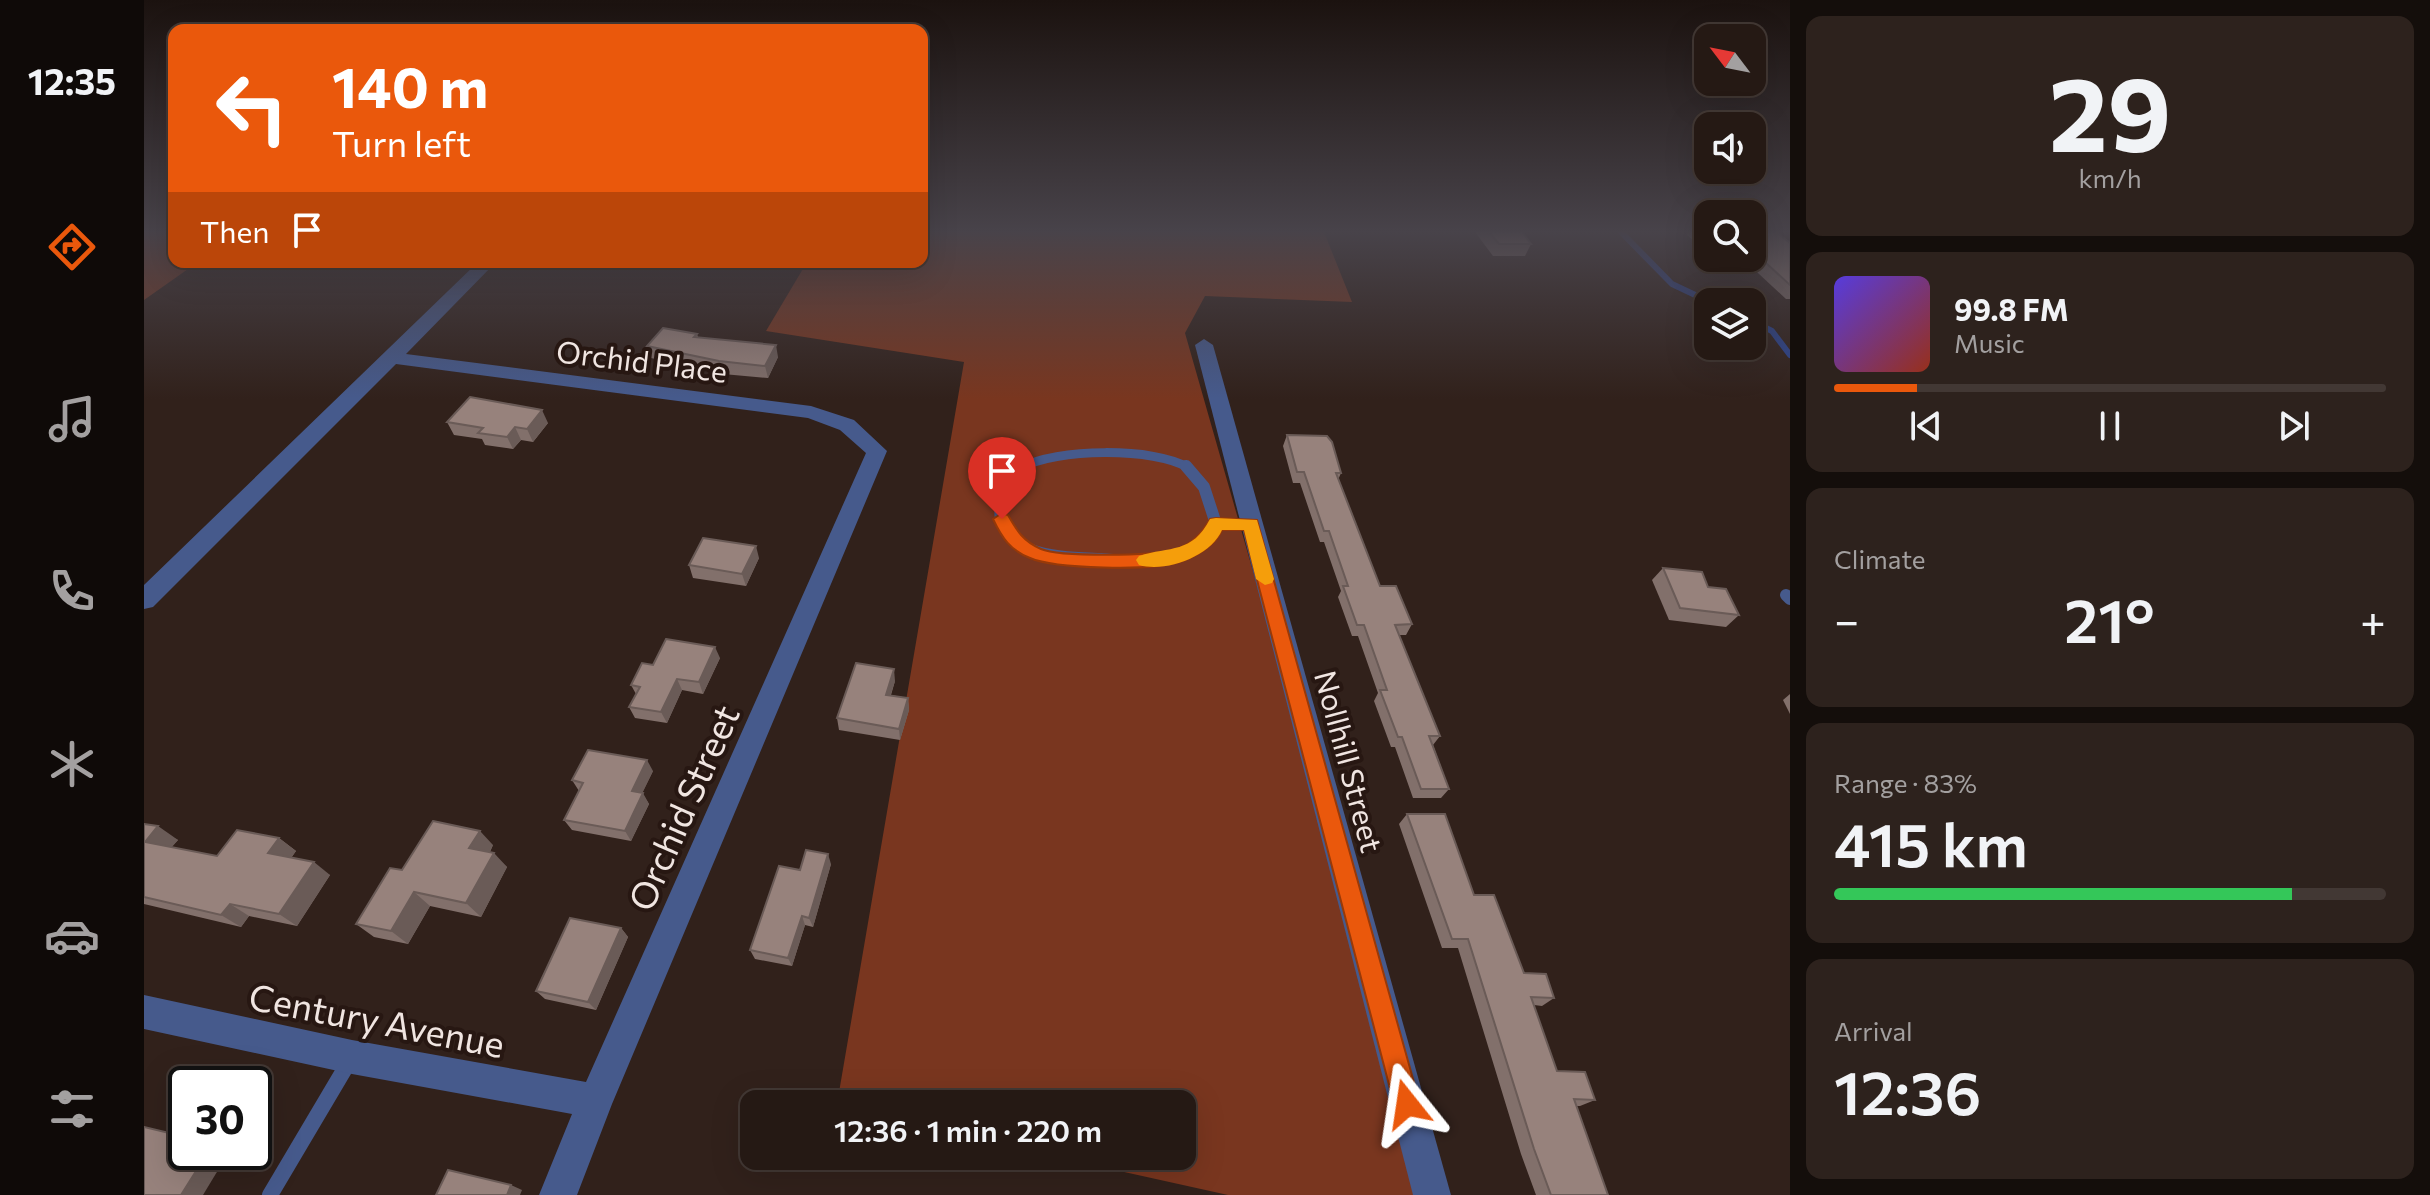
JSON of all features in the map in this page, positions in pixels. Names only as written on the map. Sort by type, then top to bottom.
[{"type":"street","points":[[144,600],[461,288]]},
{"type":"street","name":"Nollhill Street","points":[[1204,345],[1432,1195]]},
{"type":"street","name":"Orchid Place","points":[[389,357],[811,412],[847,425],[877,451]]},
{"type":"street","name":"Orchid Street","points":[[558,1195],[595,1101],[877,451]]},
{"type":"street","name":"Century Avenue","points":[[144,1012],[352,1057],[595,1101]]},
{"type":"lane","points":[[1075,454],[1151,456],[1176,462],[1196,475],[1216,524],[1213,533],[1204,542],[1174,557],[1129,561],[1048,557],[1011,539],[1005,530],[1000,509],[1007,484],[1021,469],[1041,460],[1075,454]]},
{"type":"lane","points":[[1216,524],[1251,525]]},
{"type":"lane","points":[[270,1195],[352,1057]]},
{"type":"shaded area","points":[[144,288],[161,288],[144,300]]},
{"type":"shaded area","points":[[792,288],[1346,288],[1352,302],[1205,296],[1185,333],[1431,1195],[1228,1195],[1115,1170],[1196,1170],[1196,1090],[839,1090],[964,362],[766,331]]},
{"type":"building","points":[[663,328],[697,334],[694,337],[776,345],[765,366],[719,361],[647,346]]},
{"type":"building","points":[[470,397],[542,410],[527,429],[515,427],[507,437],[478,433],[483,428],[447,422]]},
{"type":"building","points":[[1287,435],[1327,436],[1332,442],[1341,473],[1336,473],[1380,586],[1396,586],[1412,624],[1395,625],[1440,736],[1429,736],[1449,789],[1421,789],[1380,690],[1387,690],[1364,625],[1357,625],[1343,586],[1348,586],[1329,531],[1324,531],[1304,472],[1297,472]]},
{"type":"building","points":[[703,538],[756,546],[742,574],[689,565]]},
{"type":"building","points":[[1663,568],[1702,572],[1708,587],[1726,589],[1739,615],[1680,608]]},
{"type":"building","points":[[666,639],[715,647],[699,682],[677,679],[661,712],[629,707],[640,687],[631,685],[642,663],[653,665]]},
{"type":"building","points":[[856,663],[894,669],[886,695],[908,698],[899,729],[837,718]]},
{"type":"building","points":[[588,750],[647,760],[632,791],[643,793],[625,831],[564,820],[583,783],[572,780]]},
{"type":"building","points":[[1407,814],[1445,814],[1474,895],[1494,895],[1524,973],[1546,974],[1554,998],[1531,997],[1557,1071],[1585,1072],[1595,1100],[1574,1099],[1608,1195],[1551,1195],[1468,939],[1452,939]]},
{"type":"building","points":[[433,821],[480,831],[469,848],[494,853],[466,903],[414,892],[391,931],[356,924],[390,868],[402,870]]},
{"type":"building","points":[[144,824],[158,826],[145,842],[217,856],[237,830],[279,838],[268,853],[314,862],[279,914],[230,904],[221,915],[144,897]]},
{"type":"building","points":[[806,850],[828,854],[809,918],[802,916],[788,958],[750,950],[779,866],[800,870]]},
{"type":"building","points":[[570,918],[621,928],[588,1002],[536,991]]},
{"type":"building","points":[[144,1127],[168,1133],[168,1170],[197,1170],[181,1195],[144,1195]]},
{"type":"building","points":[[448,1170],[511,1185],[507,1195],[436,1195]]},
{"type":"waterway","points":[[1680,288],[1694,294]]},
{"type":"waterway","points":[[1766,328],[1772,331],[1790,355]]},
{"type":"slow traffic","points":[[1145,560],[1174,557],[1194,549],[1213,533],[1216,524],[1251,525],[1265,579]]},
{"type":"route","points":[[1002,519],[1011,539],[1035,554],[1129,561],[1158,560],[1194,549],[1213,533],[1216,524],[1251,525],[1407,1104]]}]
